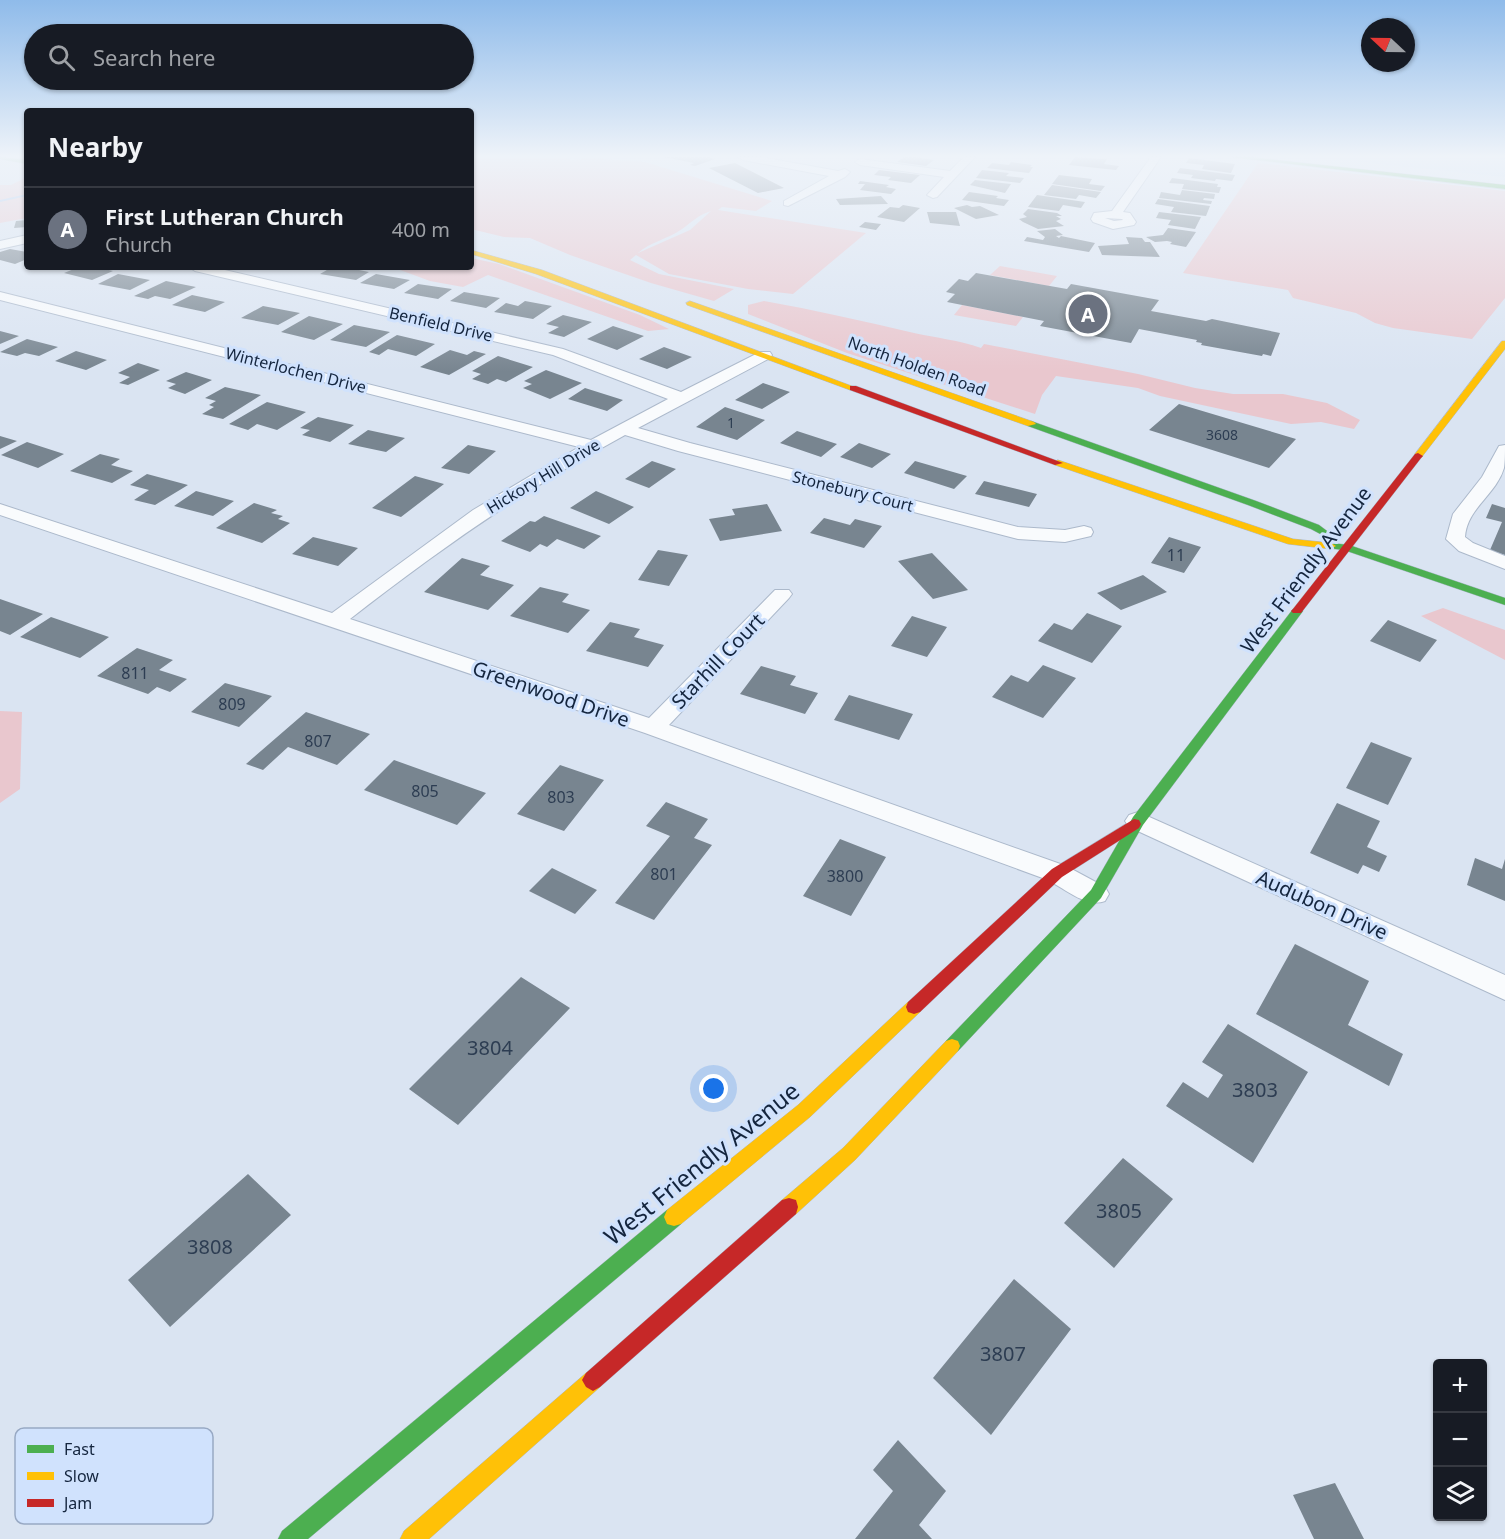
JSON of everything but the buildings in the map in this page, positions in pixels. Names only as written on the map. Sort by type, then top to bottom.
[{"type":"main road","name":"North Holden Road","points":[[474,253],[538,272],[1080,471],[1223,520],[1292,542],[1345,547],[1505,602]]},
{"type":"main road","name":"North Holden Road","points":[[674,298],[1252,503],[1315,527],[1345,547]]},
{"type":"main road","name":"West Friendly Avenue","points":[[412,1539],[849,1154],[1096,894],[1138,821],[1345,547],[1505,343]]},
{"type":"main road","name":"West Friendly Avenue","points":[[290,1539],[567,1309],[609,1270],[804,1111],[1057,873],[1138,821]]},
{"type":"street","points":[[0,245],[24,240]]},
{"type":"street","name":"Benfield Drive","points":[[208,270],[558,352],[681,398]]},
{"type":"street","name":"Winterlochen Drive","points":[[0,296],[593,445]]},
{"type":"street","name":"Hickory Hill Drive","points":[[335,621],[391,577],[482,513],[593,445],[765,354]]},
{"type":"street","name":"Stonebury Court","points":[[624,429],[684,447],[1018,533],[1065,536],[1084,532]]},
{"type":"street","points":[[1505,450],[1490,479],[1471,501],[1454,529],[1455,539],[1466,547],[1505,563]]},
{"type":"street","name":"Greenwood Drive","points":[[0,509],[653,728],[1057,873],[1096,894]]},
{"type":"street","name":"Starhill Court","points":[[653,728],[782,594]]},
{"type":"street","name":"Audubon Drive","points":[[1138,821],[1505,988]]},
{"type":"shaded area","points":[[474,229],[682,229],[638,253],[691,229],[839,229],[866,233],[793,294],[748,289],[669,274],[636,255],[630,260],[659,274],[734,289],[714,301],[651,283],[570,255],[530,238],[504,237]]},
{"type":"shaded area","points":[[1213,229],[1505,229],[1505,298],[1472,339],[1393,328],[1375,323],[1356,313],[1293,298],[1288,290],[1183,273]]},
{"type":"shaded area","points":[[474,259],[499,264],[640,315],[669,329],[648,331],[488,275],[463,287],[430,281],[400,270],[474,270]]},
{"type":"shaded area","points":[[1000,266],[1057,276],[1049,286],[990,275]]},
{"type":"shaded area","points":[[764,301],[981,348],[984,344],[1138,374],[1195,388],[1233,394],[1283,394],[1327,403],[1360,420],[1354,429],[1321,422],[1291,424],[1160,396],[1138,388],[1056,376],[1042,395],[1035,414],[847,353],[748,314],[748,305]]},
{"type":"shaded area","points":[[962,305],[1023,317],[1016,326],[954,315]]},
{"type":"shaded area","points":[[1443,608],[1505,630],[1505,660],[1421,616]]},
{"type":"shaded area","points":[[0,711],[22,712],[20,789],[0,803]]},
{"type":"traffic: fast","points":[[1031,424],[1252,503],[1315,527],[1326,534]]},
{"type":"traffic: fast","points":[[1331,546],[1345,547],[1505,602]]},
{"type":"traffic: fast","points":[[952,1046],[1096,894],[1138,821],[1297,611]]},
{"type":"traffic: fast","points":[[290,1539],[674,1217]]},
{"type":"traffic: slow","points":[[474,253],[539,272],[853,388]]},
{"type":"traffic: slow","points":[[690,303],[1031,424]]},
{"type":"traffic: slow","points":[[1418,456],[1505,343]]},
{"type":"traffic: slow","points":[[1058,463],[1292,542],[1331,546]]},
{"type":"traffic: slow","points":[[674,1217],[804,1111],[914,1007]]},
{"type":"traffic: slow","points":[[789,1207],[849,1154],[952,1046]]},
{"type":"traffic: slow","points":[[412,1539],[593,1380]]},
{"type":"traffic: jam","points":[[853,388],[1058,463]]},
{"type":"traffic: jam","points":[[1297,611],[1418,456]]},
{"type":"traffic: jam","points":[[914,1007],[1057,873],[1134,824]]},
{"type":"traffic: jam","points":[[593,1380],[789,1207]]},
{"type":"place","name":"First Lutheran Church","points":[[1088,314]]}]
